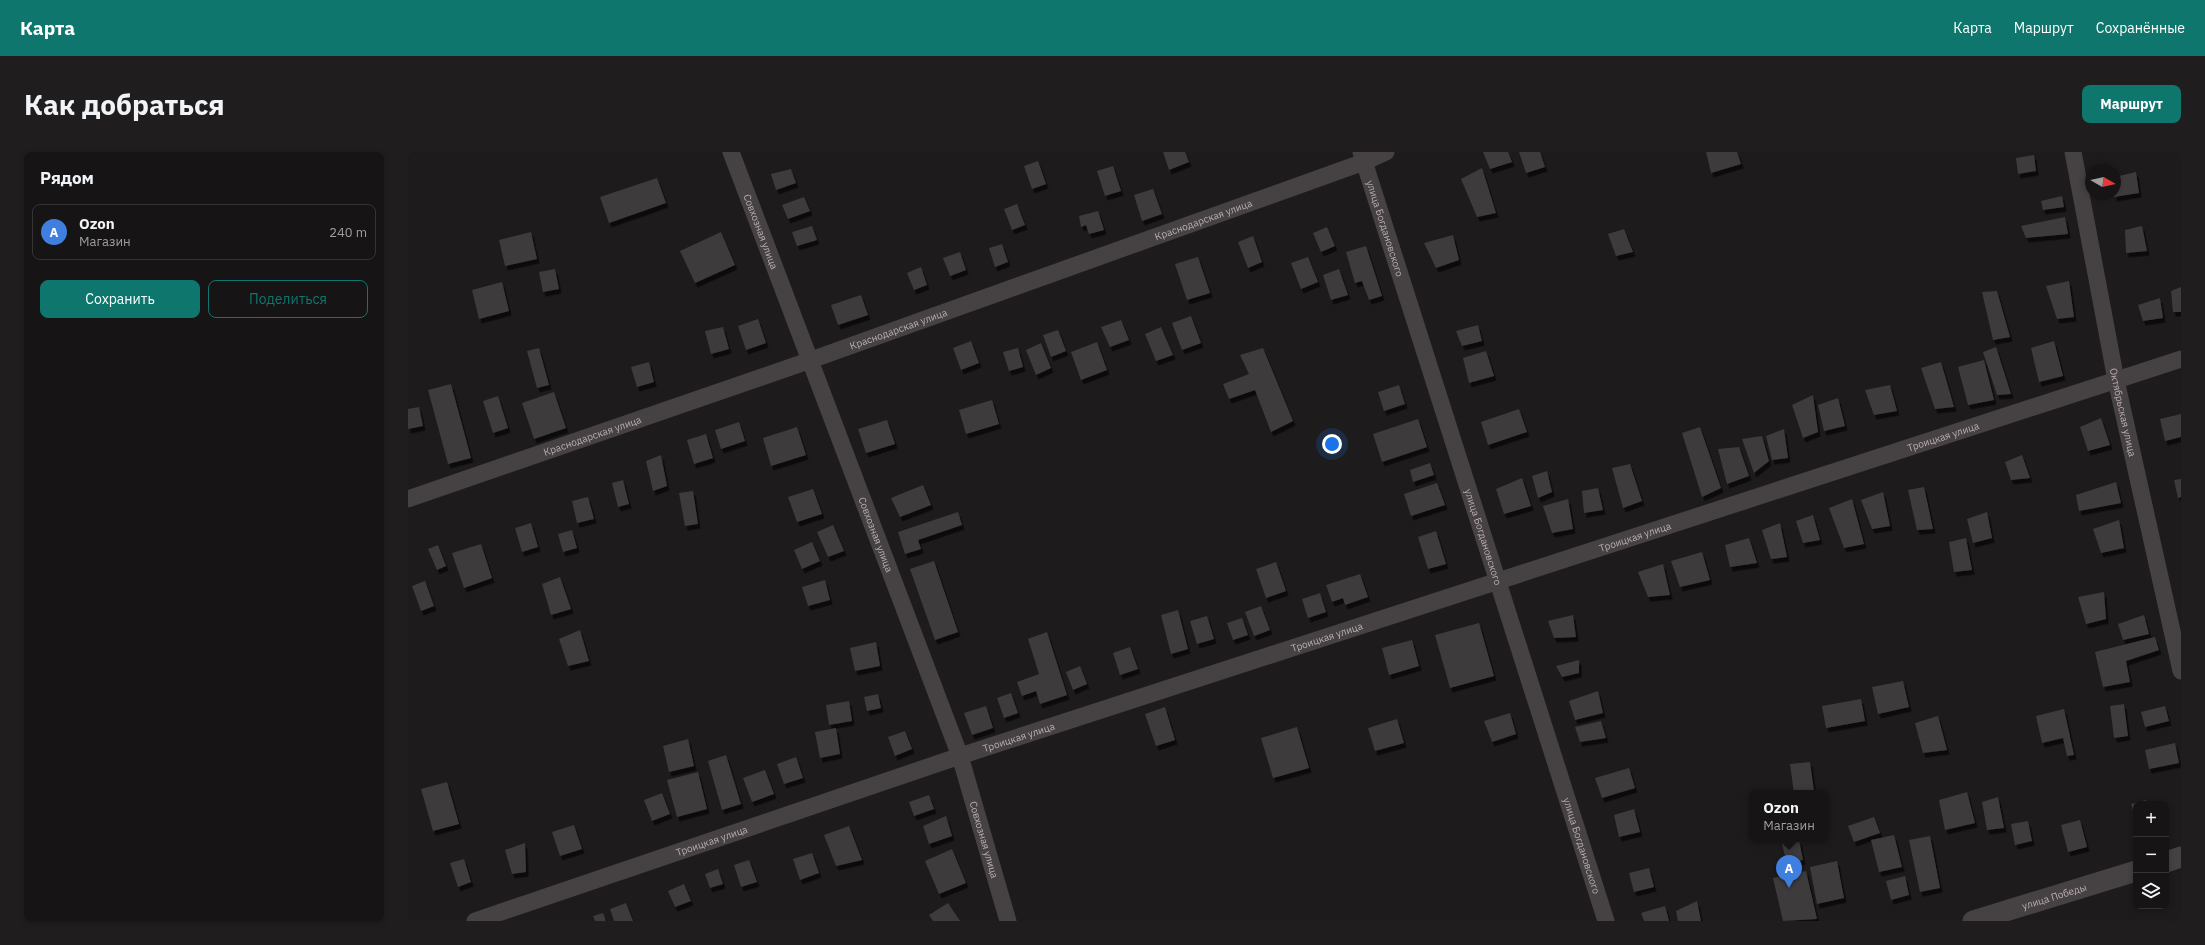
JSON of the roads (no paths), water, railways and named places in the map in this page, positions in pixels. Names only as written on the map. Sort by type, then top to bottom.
[{"type":"street","name":"Совхозная улица","points":[[731,152],[960,756],[1008,921]]},
{"type":"street","name":"Краснодарская улица","points":[[408,498],[811,360],[1363,157],[1386,152]]},
{"type":"street","name":"Октябрьская улица","points":[[2073,152],[2116,380],[2181,671]]},
{"type":"street","name":"улица Богдановского","points":[[1363,157],[1496,580],[1606,921]]},
{"type":"street","name":"Троицкая улица","points":[[475,921],[960,756],[1496,580],[2181,359]]},
{"type":"street","points":[[2169,861],[2181,858]]},
{"type":"street","name":"улица Победы","points":[[1973,921],[2133,872]]},
{"type":"place","name":"Ozon","points":[[1789,888]]}]
